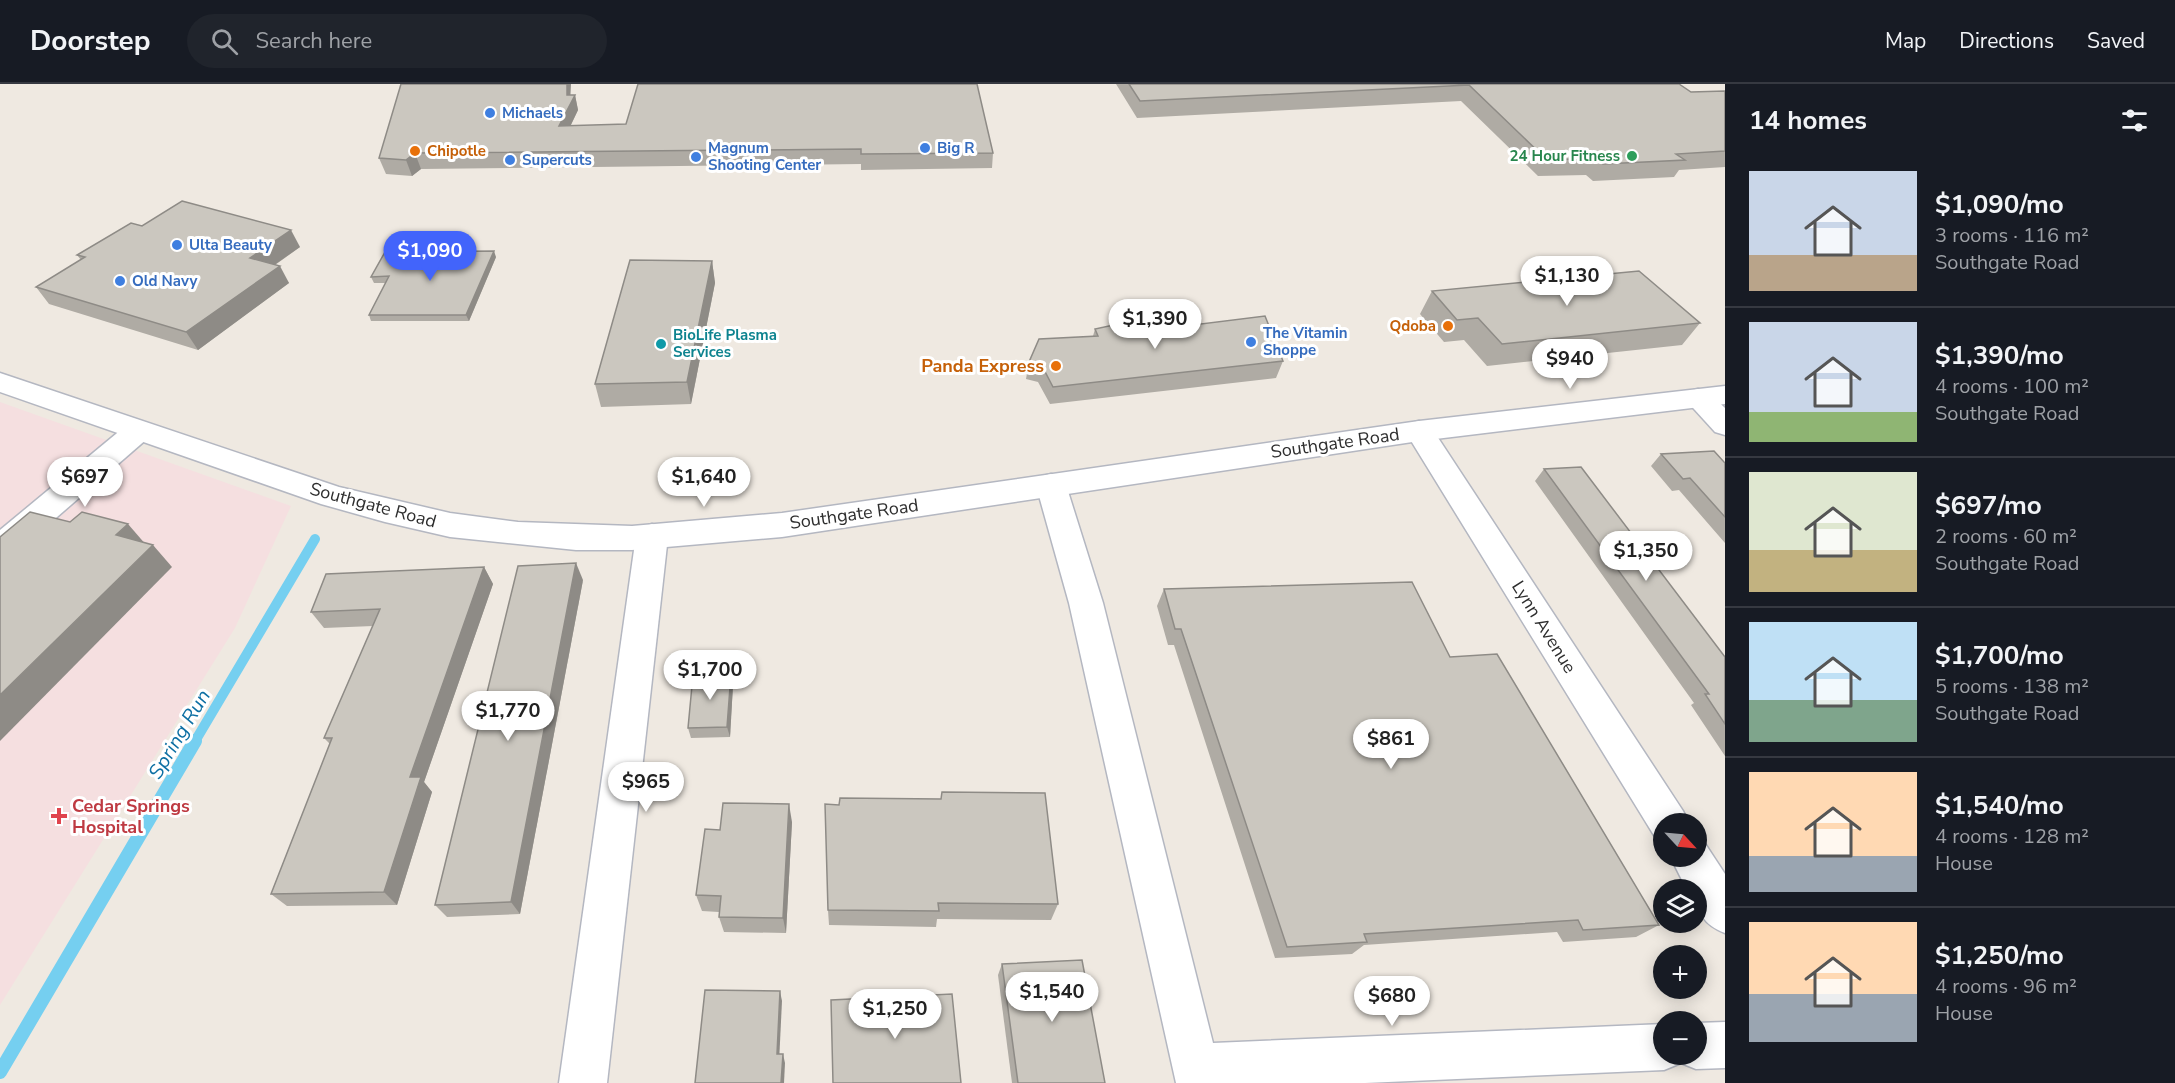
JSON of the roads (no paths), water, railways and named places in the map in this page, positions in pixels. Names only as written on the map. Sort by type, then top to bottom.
[{"type":"street","name":"Southgate Road","points":[[0,382],[333,496],[450,525],[518,534],[576,538],[652,536],[782,525],[1419,431],[1711,396]]},
{"type":"street","points":[[1711,396],[1725,425]]},
{"type":"street","points":[[0,548],[138,431]]},
{"type":"street","name":"Lynn Avenue","points":[[1419,431],[1662,813]]},
{"type":"street","points":[[1051,485],[1086,603],[1198,1075],[1653,1048]]},
{"type":"street","points":[[583,1083],[652,536]]},
{"type":"street","points":[[1697,867],[1725,912]]},
{"type":"street","points":[[1707,1046],[1725,1045]]},
{"type":"waterway","name":"Spring Run","points":[[194,743],[315,539]]},
{"type":"waterway","name":"Spring Run","points":[[0,1072],[195,741]]},
{"type":"place","name":"Michaels","points":[[490,113]]},
{"type":"place","name":"Big R","points":[[925,148]]},
{"type":"place","name":"Chipotle","points":[[415,151]]},
{"type":"place","name":"24 Hour Fitness","points":[[1632,156]]},
{"type":"place","name":"Magnum Shooting Center","points":[[696,157]]},
{"type":"place","name":"Supercuts","points":[[510,160]]},
{"type":"place","name":"Ulta Beauty","points":[[177,245]]},
{"type":"place","name":"Old Navy","points":[[120,281]]},
{"type":"place","name":"Qdoba","points":[[1448,326]]},
{"type":"place","name":"The Vitamin Shoppe","points":[[1251,342]]},
{"type":"place","name":"BioLife Plasma Services","points":[[661,344]]},
{"type":"place","name":"Panda Express","points":[[1056,366]]},
{"type":"place","name":"Cedar Springs Hospital","points":[[59,816]]}]
